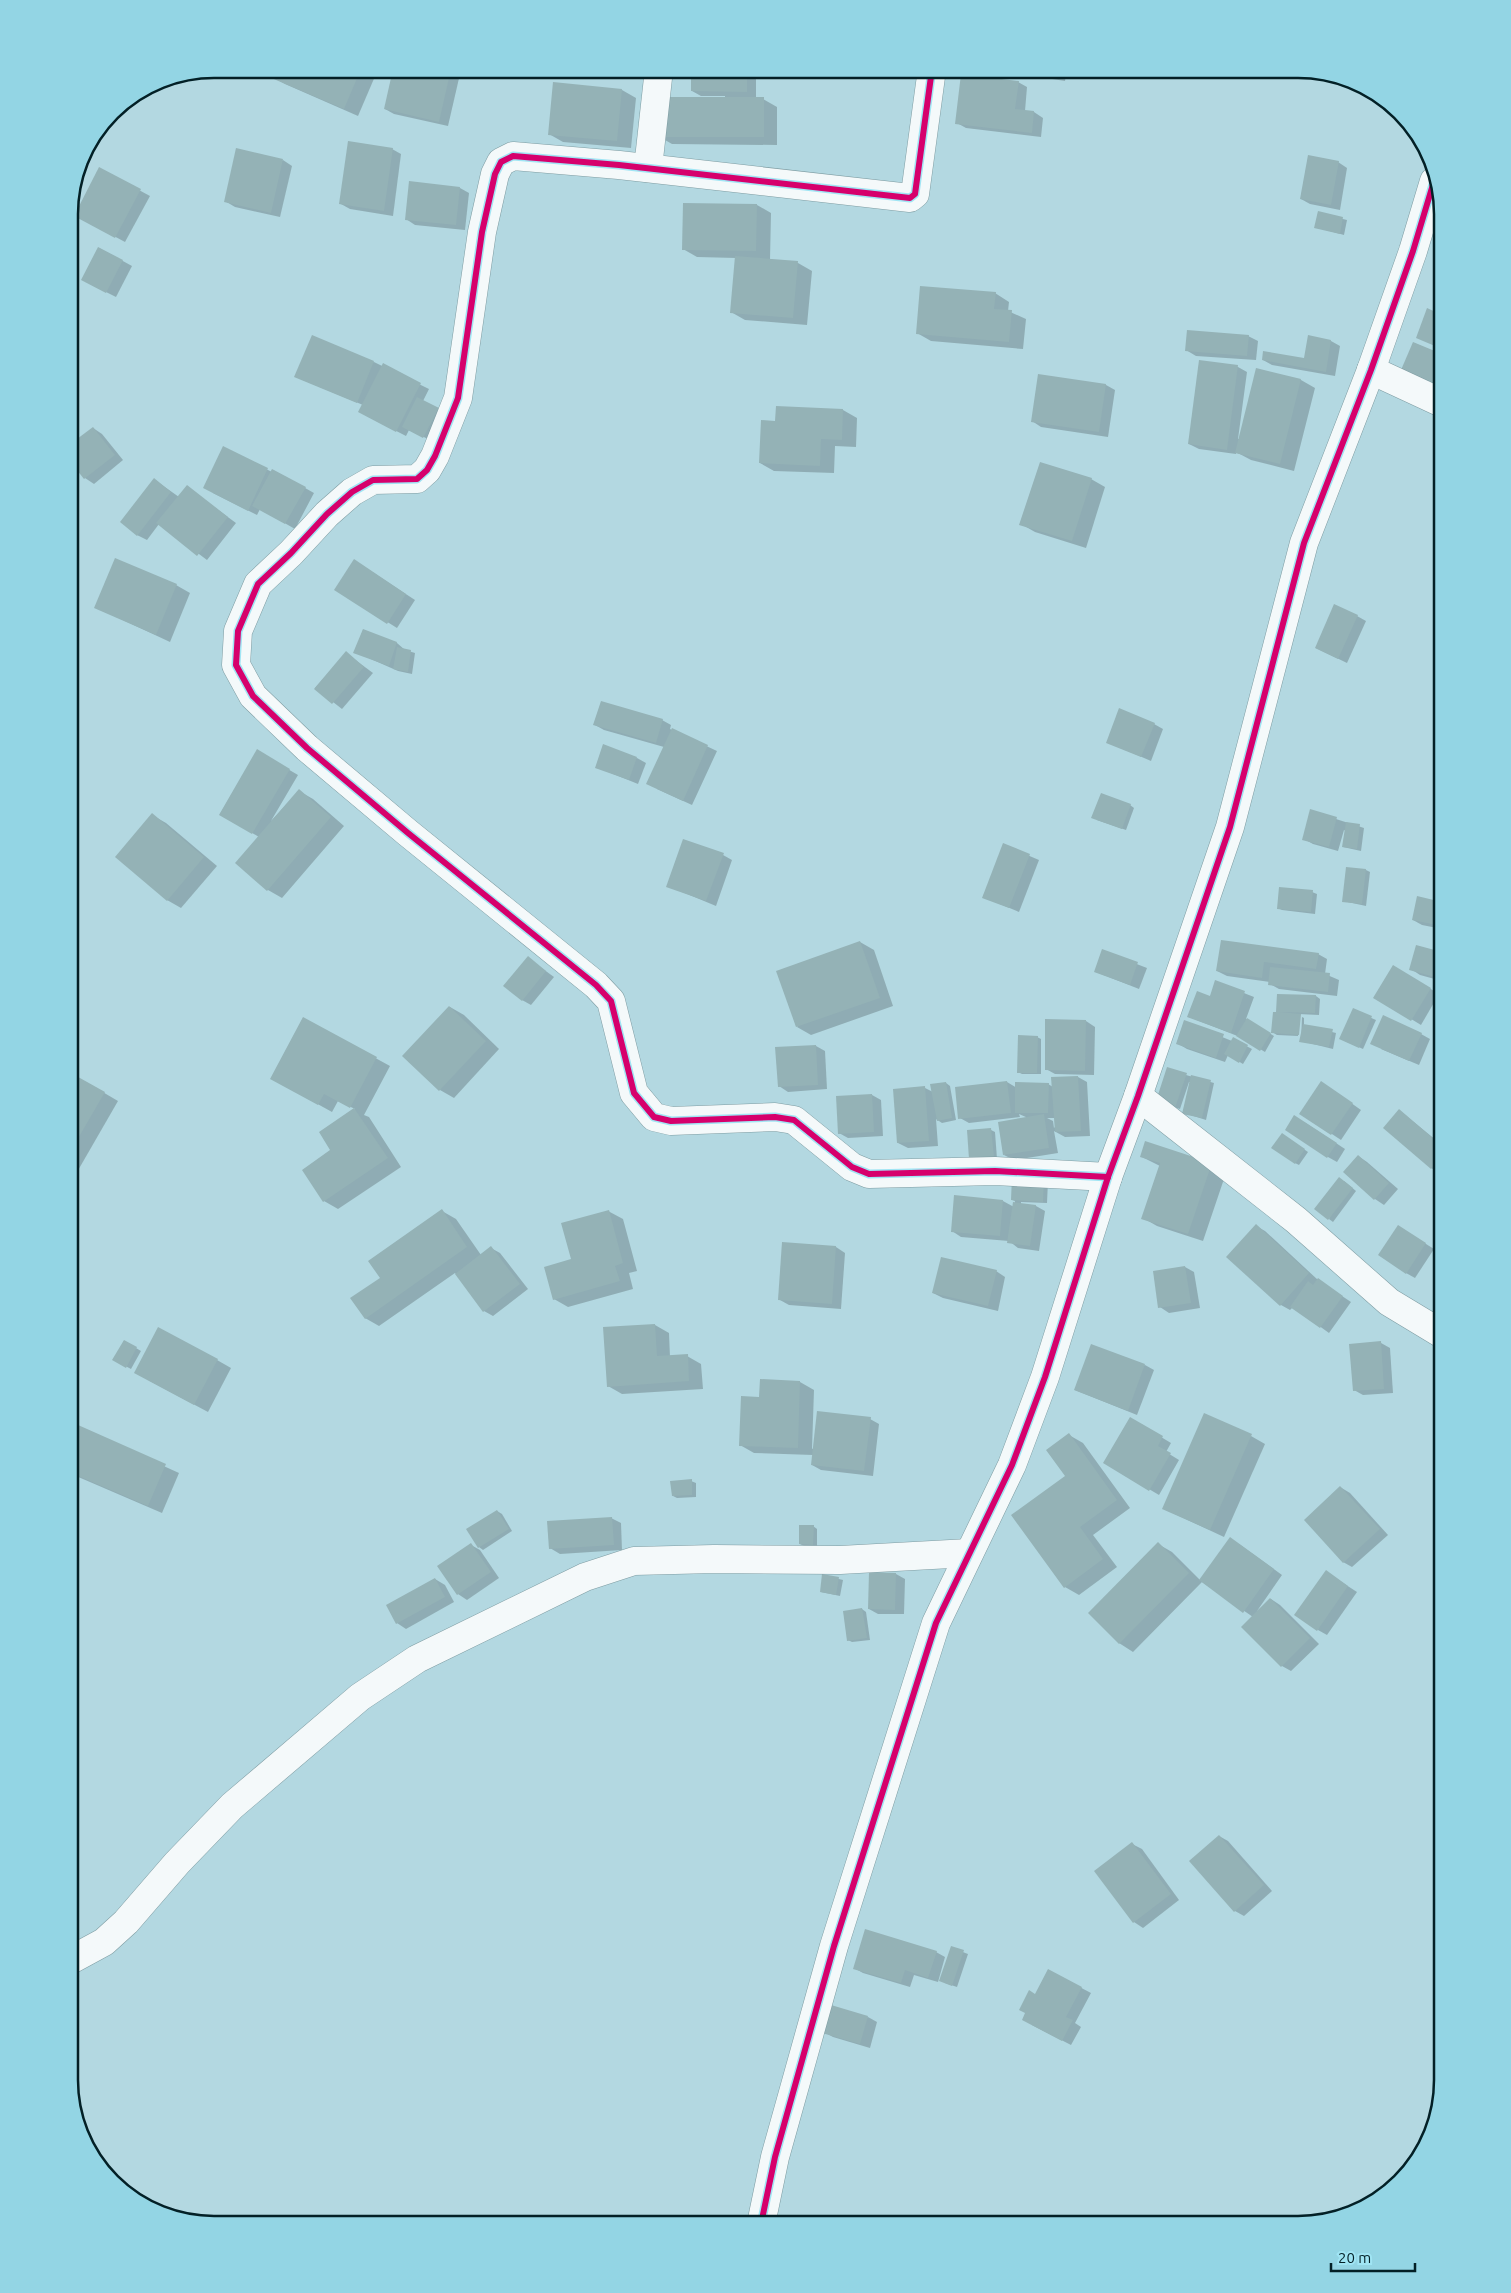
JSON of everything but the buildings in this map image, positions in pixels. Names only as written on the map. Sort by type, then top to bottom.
[{"type":"street","points":[[648,168],[658,78]]},
{"type":"street","points":[[931,78],[915,194],[910,198],[648,168],[513,156],[501,162],[495,174],[482,232],[458,398],[435,456],[427,470],[417,478],[373,480],[352,492],[327,514],[291,553],[258,584],[238,630],[236,665],[253,696],[307,748],[408,833],[596,985],[612,1001],[634,1093],[654,1117],[671,1121],[775,1117],[794,1120],[852,1167],[869,1174],[995,1171],[1108,1177]]},
{"type":"street","points":[[763,2216],[775,2157],[834,1946],[936,1623],[1019,1448],[1044,1377],[1108,1177],[1138,1096],[1230,827],[1304,543],[1371,370],[1413,251],[1431,190]]},
{"type":"street","points":[[1371,370],[1434,399]]},
{"type":"street","points":[[1138,1096],[1296,1220],[1389,1302],[1434,1329]]},
{"type":"street","points":[[78,1956],[104,1942],[126,1922],[176,1863],[232,1806],[360,1697],[417,1659],[585,1577],[634,1561],[714,1559],[840,1560],[969,1553]]},
{"type":"cycle path","points":[[931,78],[915,194],[910,198],[619,165],[513,156],[501,162],[495,174],[482,232],[458,398],[435,456],[427,470],[417,479],[373,480],[352,492],[327,514],[291,553],[258,584],[238,631],[236,665],[253,696],[307,748],[408,833],[596,985],[611,1001],[634,1093],[654,1117],[671,1121],[775,1117],[794,1120],[852,1167],[869,1174],[995,1171],[1108,1177]]},
{"type":"cycle path","points":[[763,2216],[775,2157],[834,1946],[936,1623],[1012,1465],[1045,1377],[1108,1177],[1138,1096],[1230,827],[1304,543],[1371,370],[1413,251],[1431,190]]}]
